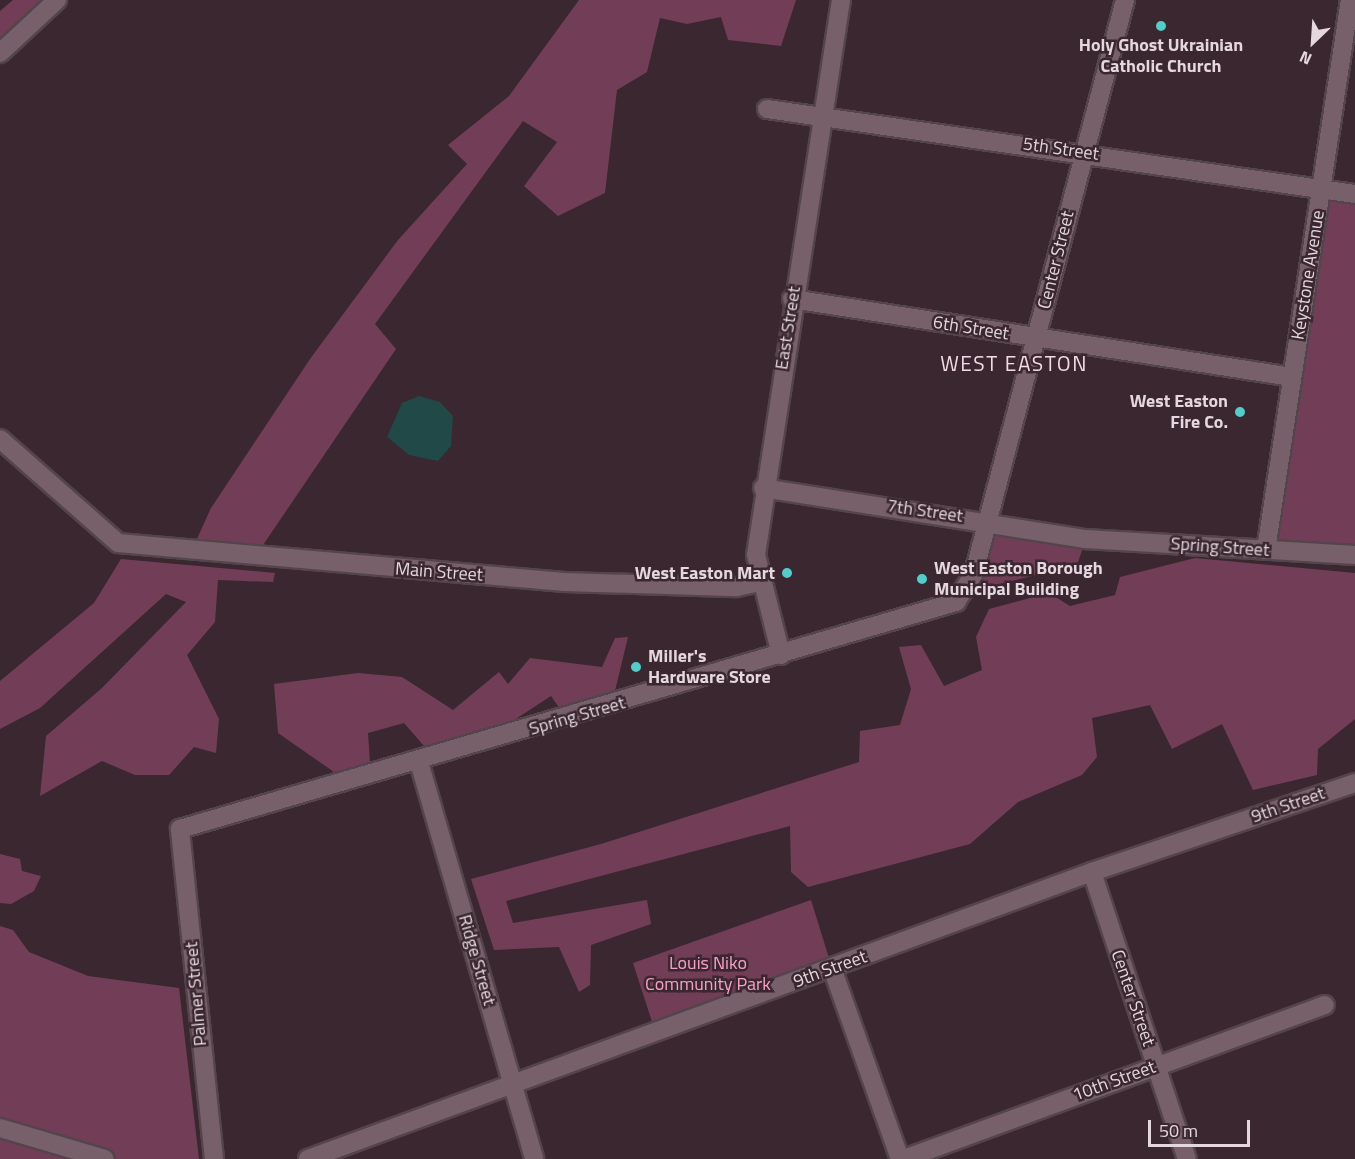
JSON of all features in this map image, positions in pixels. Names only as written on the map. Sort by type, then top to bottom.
[{"type":"street","points":[[0,52],[57,0]]},
{"type":"street","name":"East Street","points":[[781,655],[756,555],[763,488],[841,0]]},
{"type":"street","name":"Center Street","points":[[985,520],[1036,339],[1125,0]]},
{"type":"street","points":[[1345,0],[1355,2]]},
{"type":"street","name":"Keystone Avenue","points":[[1266,550],[1349,0]]},
{"type":"street","name":"5th Street","points":[[767,109],[1084,152],[1355,194]]},
{"type":"street","name":"6th Street","points":[[792,299],[1036,339],[1292,377]]},
{"type":"street","name":"Main Street","points":[[0,439],[118,543],[564,582],[737,588],[761,582]]},
{"type":"street","name":"7th Street","points":[[763,488],[985,520],[1086,538]]},
{"type":"street","name":"Spring Street","points":[[180,829],[419,762],[956,602],[974,573],[985,520]]},
{"type":"street","name":"Spring Street","points":[[1086,538],[1355,555]]},
{"type":"street","name":"Ridge Street","points":[[419,762],[534,1159]]},
{"type":"street","name":"9th Street","points":[[308,1159],[1092,872],[1355,783]]},
{"type":"street","name":"Palmer Street","points":[[180,829],[214,1159]]},
{"type":"street","name":"Center Street","points":[[1092,872],[1187,1159]]},
{"type":"street","points":[[832,968],[902,1159]]},
{"type":"street","name":"10th Street","points":[[902,1159],[1325,1005]]},
{"type":"street","points":[[0,1128],[105,1159]]},
{"type":"green space","points":[[13,0],[57,0],[0,53],[0,11]]},
{"type":"green space","points":[[579,0],[796,0],[781,46],[728,40],[721,17],[687,24],[660,18],[647,72],[617,90],[605,193],[558,216],[524,186],[557,142],[523,121],[375,324],[396,349],[263,545],[196,541],[211,508],[310,359],[398,240],[467,164],[448,145],[509,96]]},
{"type":"green space","points":[[1321,188],[1355,194],[1355,552],[1266,550]]},
{"type":"green space","points":[[985,520],[1086,539],[1077,565],[980,589],[978,553]]},
{"type":"green space","points":[[1195,558],[1355,573],[1355,719],[1318,749],[1317,775],[1253,790],[1222,724],[1172,749],[1150,705],[1092,718],[1097,757],[1082,775],[1018,802],[970,844],[808,887],[791,872],[790,826],[506,901],[513,923],[647,900],[651,924],[591,945],[590,985],[579,992],[559,947],[494,950],[471,879],[601,844],[859,762],[860,731],[900,725],[911,689],[899,647],[921,645],[944,686],[982,670],[976,637],[989,609],[1049,593],[1070,606],[1115,595],[1120,577]]},
{"type":"green space","points":[[121,559],[275,573],[273,582],[218,580],[215,622],[187,655],[219,719],[216,753],[194,747],[169,775],[135,775],[102,761],[40,796],[46,736],[102,688],[186,602],[166,594],[40,708],[0,729],[0,681],[94,603]]},
{"type":"green space","points":[[628,637],[614,695],[560,709],[551,696],[508,724],[424,746],[404,723],[368,733],[370,763],[334,772],[278,733],[274,684],[358,673],[402,677],[453,710],[499,672],[508,684],[530,658],[602,667],[615,638]]},
{"type":"green space","points":[[0,854],[20,859],[22,871],[41,876],[34,891],[11,904],[0,903]]},
{"type":"green space","name":"Louis Niko Community Park","points":[[811,900],[832,968],[655,1031],[633,963]]},
{"type":"green space","points":[[0,926],[13,930],[29,952],[88,976],[179,988],[199,1159],[0,1159]]},
{"type":"shaded area","points":[[419,396],[440,402],[453,416],[451,446],[438,461],[409,455],[387,437],[402,403]]},
{"type":"place","name":"Holy Ghost Ukrainian Catholic Church","points":[[1161,26]]},
{"type":"place","name":"West Easton Fire Co.","points":[[1240,412]]},
{"type":"place","name":"West Easton Mart","points":[[787,573]]},
{"type":"place","name":"West Easton Borough Municipal Building","points":[[922,579]]},
{"type":"place","name":"Miller's Hardware Store","points":[[636,667]]},
{"type":"district","name":"WEST EASTON","points":[[1014,363]]}]
